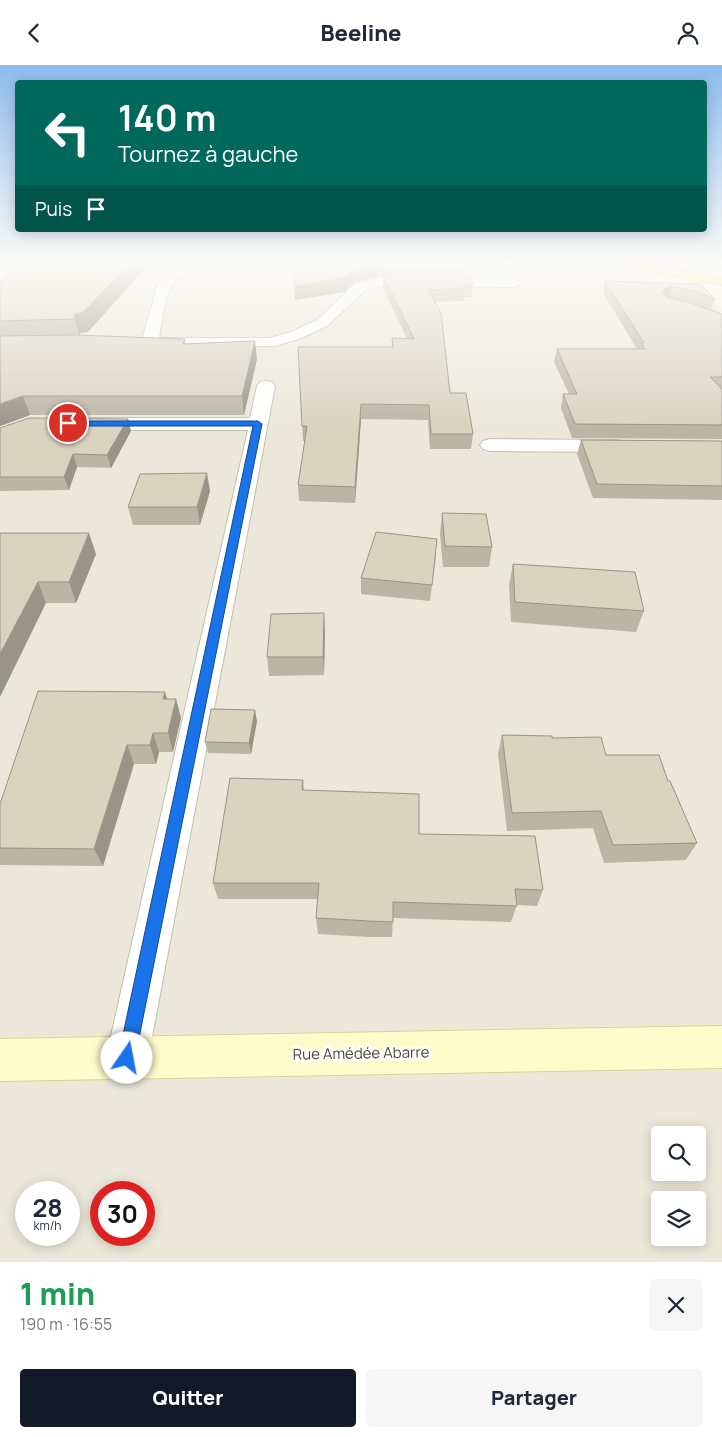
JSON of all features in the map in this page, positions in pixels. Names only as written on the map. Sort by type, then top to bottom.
[{"type":"street","points":[[150,343],[155,319]]},
{"type":"street","points":[[130,344],[270,343],[296,335],[322,323],[326,319]]},
{"type":"street","points":[[127,1058],[266,386]]},
{"type":"street","points":[[70,423],[258,424]]},
{"type":"street","points":[[490,445],[635,446]]},
{"type":"street","name":"Rue Amédée Abarre","points":[[0,1060],[722,1047]]},
{"type":"shaded area","points":[[0,319],[722,319],[722,1262],[0,1262]]},
{"type":"building","points":[[0,319],[75,319],[75,319],[0,321]]},
{"type":"building","points":[[404,319],[442,319],[450,393],[466,393],[473,434],[431,434],[429,405],[361,404],[355,487],[298,485],[307,426],[302,426],[298,347],[393,347],[392,338],[414,339]]},
{"type":"building","points":[[629,319],[722,319],[722,377],[710,377],[722,389],[722,425],[575,424],[563,394],[577,394],[557,349],[645,349],[641,343],[644,343]]},
{"type":"building","points":[[76,335],[185,339],[183,344],[255,341],[242,396],[23,396],[0,404],[0,336]]},
{"type":"building","points":[[29,418],[128,419],[107,455],[73,454],[64,477],[0,477],[0,428]]},
{"type":"building","points":[[581,440],[722,441],[722,486],[597,484]]},
{"type":"building","points":[[207,473],[197,507],[128,507],[140,474]]},
{"type":"building","points":[[442,513],[486,514],[492,547],[445,546]]},
{"type":"building","points":[[376,532],[437,539],[432,585],[361,578]]},
{"type":"building","points":[[0,533],[89,533],[69,582],[38,582],[0,654]]},
{"type":"building","points":[[513,564],[635,572],[644,611],[515,602]]},
{"type":"building","points":[[324,613],[323,657],[267,657],[271,614]]},
{"type":"building","points":[[38,691],[165,692],[163,699],[176,699],[168,733],[153,733],[150,745],[127,745],[94,849],[0,848],[0,804]]},
{"type":"building","points":[[211,709],[255,710],[249,743],[205,742]]},
{"type":"building","points":[[502,735],[552,736],[552,738],[601,737],[606,755],[659,755],[668,781],[670,781],[697,843],[613,845],[601,811],[512,813]]},
{"type":"building","points":[[230,778],[303,780],[302,790],[419,794],[419,834],[535,836],[543,890],[515,889],[517,906],[393,902],[393,922],[316,918],[319,883],[213,883]]},
{"type":"route","points":[[68,423],[258,424],[127,1058]]}]
